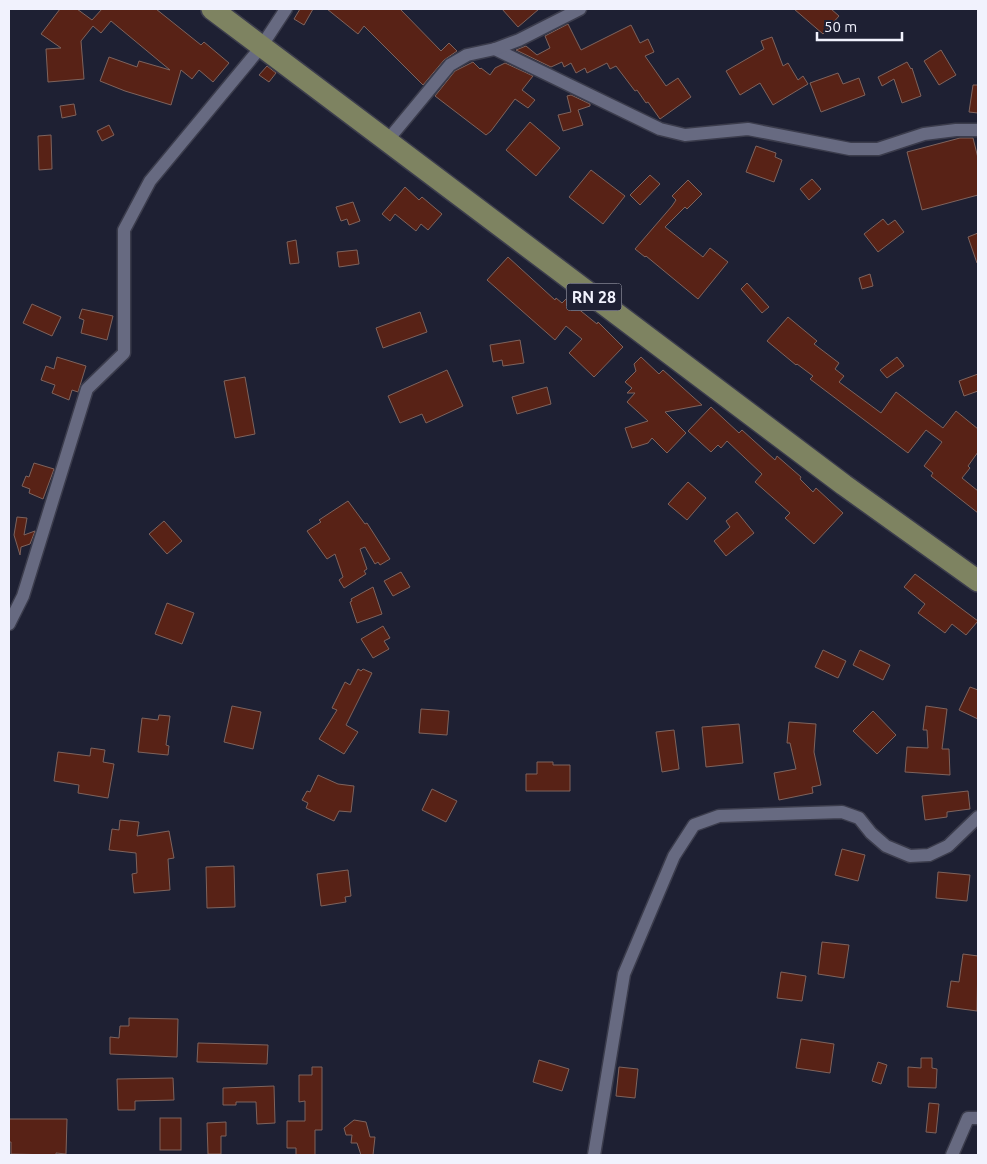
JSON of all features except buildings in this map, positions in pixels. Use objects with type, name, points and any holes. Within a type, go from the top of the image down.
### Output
[{"type":"main road","name":"RN 28","points":[[212,9],[844,485],[978,581]]},
{"type":"street","points":[[9,624],[23,596],[86,389],[124,353],[124,230],[150,181],[261,46],[286,9]]},
{"type":"street","points":[[387,141],[450,65],[468,56],[520,40],[580,9]]},
{"type":"street","points":[[495,49],[660,129],[685,135],[748,128],[850,149],[878,149],[924,134],[956,130],[978,130]]},
{"type":"street","points":[[594,1155],[624,974],[674,856],[694,825],[719,816],[842,812],[859,818],[871,833],[886,846],[910,856],[929,855],[948,846],[978,818]]},
{"type":"street","points":[[952,1155],[968,1118],[978,1118]]}]
